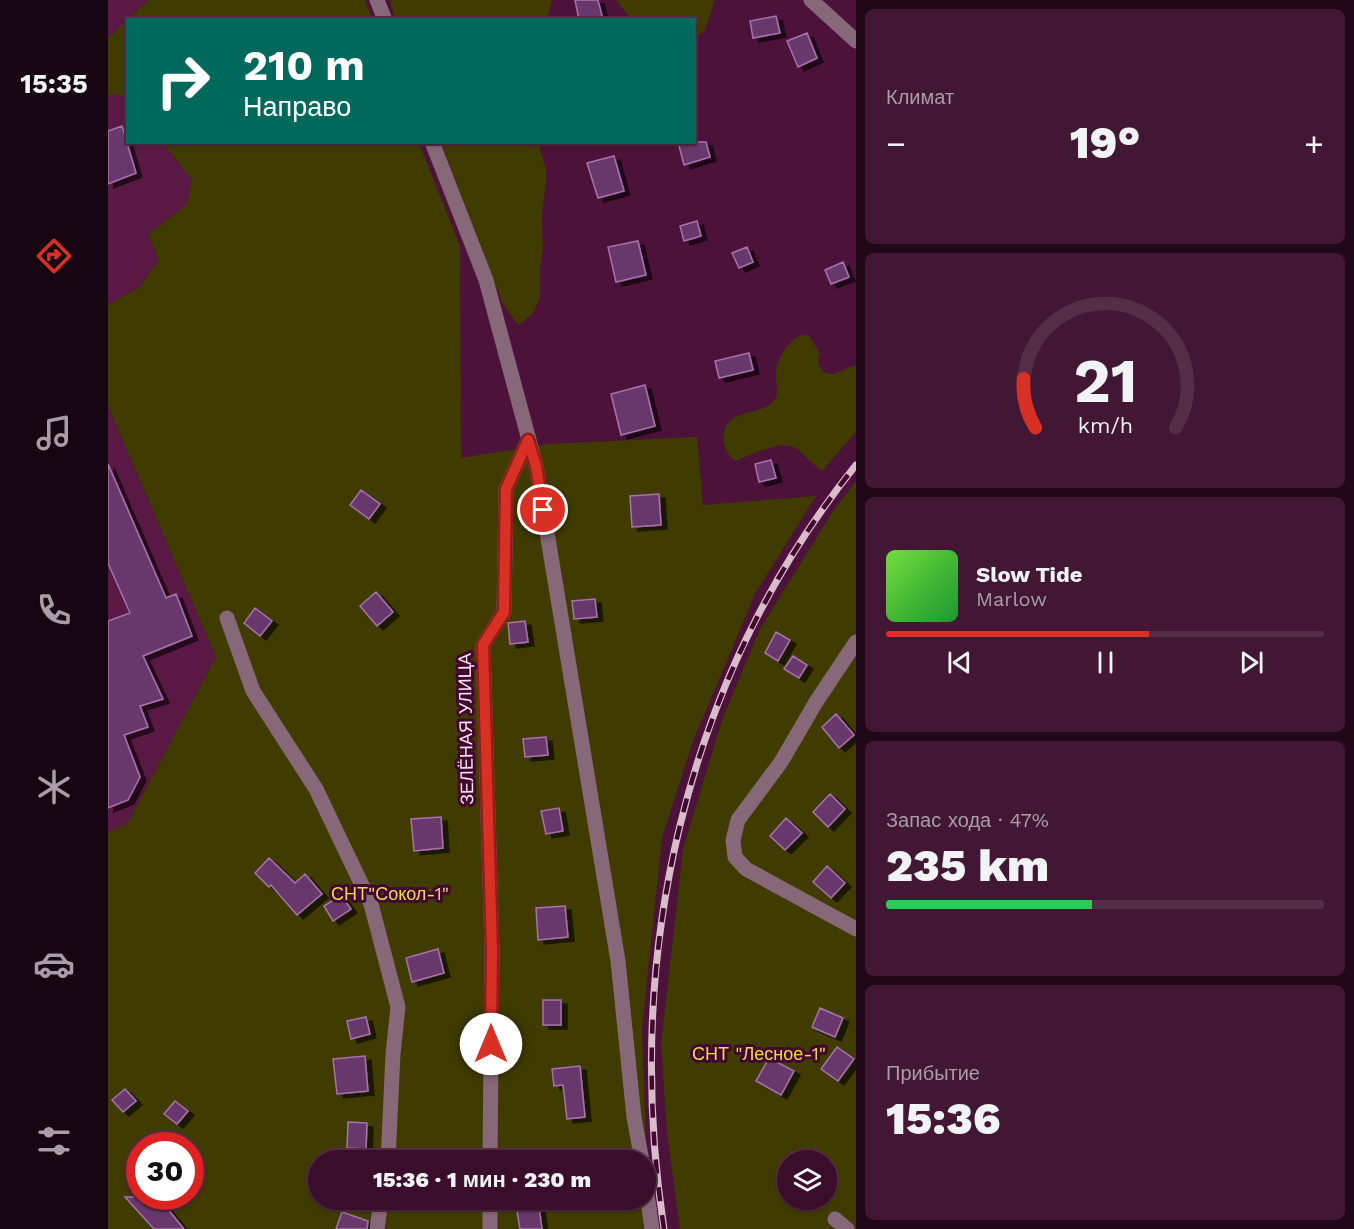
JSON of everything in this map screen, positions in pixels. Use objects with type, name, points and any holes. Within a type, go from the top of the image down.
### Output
[{"type":"street","points":[[377,0],[384,18]]},
{"type":"street","points":[[811,0],[856,41]]},
{"type":"street","points":[[433,144],[486,280],[536,466],[618,961],[634,1117],[640,1150]]},
{"type":"street","name":"ЗЕЛЁНАЯ УЛИЦА","points":[[490,1150],[492,950],[483,645],[504,612],[506,489],[528,440]]},
{"type":"street","points":[[227,618],[253,691],[316,789],[371,904],[398,1007],[393,1054],[389,1150]]},
{"type":"street","points":[[856,642],[816,702],[781,762],[738,820],[733,840],[735,857],[746,869],[856,929]]},
{"type":"street","points":[[376,1229],[379,1210]]},
{"type":"street","points":[[490,1210],[490,1229]]},
{"type":"street","points":[[649,1210],[652,1229]]},
{"type":"shaded area","points":[[108,0],[149,0],[130,18],[126,18],[126,21],[108,38]]},
{"type":"shaded area","points":[[118,94],[126,98],[126,144],[164,144],[192,180],[187,204],[148,235],[159,259],[140,287],[108,305],[108,95]]},
{"type":"shaded area","points":[[108,406],[216,657],[127,824],[108,832]]},
{"type":"green space","points":[[149,0],[365,0],[372,18],[129,18]]},
{"type":"green space","points":[[390,0],[552,0],[547,18],[394,18]]},
{"type":"green space","points":[[616,0],[715,0],[705,30],[696,38],[696,18],[630,18]]},
{"type":"green space","points":[[126,21],[126,98],[118,94],[108,95],[108,38]]},
{"type":"green space","name":"СНТ\"Сокол-1\"","points":[[164,144],[419,144],[460,246],[461,458],[548,444],[697,437],[703,505],[816,496],[755,594],[693,741],[662,838],[642,1029],[647,1150],[308,1150],[308,1210],[655,1210],[658,1229],[108,1229],[108,832],[127,824],[216,657],[108,406],[108,305],[140,287],[159,259],[148,235],[187,204],[192,180]]},
{"type":"green space","points":[[441,144],[538,144],[546,168],[542,215],[543,249],[540,267],[540,298],[532,314],[519,325],[502,302]]},
{"type":"green space","points":[[801,335],[809,336],[820,353],[819,364],[825,372],[833,374],[856,365],[856,432],[822,471],[797,449],[783,445],[736,461],[725,448],[724,431],[728,423],[735,417],[769,405],[775,399],[776,370],[780,358],[791,342]]},
{"type":"green space","name":"СНТ \"Лесное-1\"","points":[[856,481],[856,1229],[680,1229],[667,1133],[661,1044],[683,849],[722,720],[760,629],[833,511]]},
{"type":"building","points":[[575,0],[598,0],[602,18],[579,18]]},
{"type":"building","points":[[776,16],[780,33],[753,38],[750,21]]},
{"type":"building","points":[[807,33],[817,58],[798,67],[787,41]]},
{"type":"building","points":[[122,126],[136,173],[108,184],[108,131]]},
{"type":"building","points":[[706,142],[710,157],[684,165],[679,144]]},
{"type":"building","points":[[614,156],[624,191],[598,198],[587,163]]},
{"type":"building","points":[[697,221],[701,236],[684,241],[680,226]]},
{"type":"building","points":[[638,241],[646,275],[616,282],[608,247]]},
{"type":"building","points":[[747,247],[753,262],[739,268],[732,253]]},
{"type":"building","points":[[843,262],[849,277],[831,284],[825,270]]},
{"type":"building","points":[[749,353],[753,370],[719,378],[715,361]]},
{"type":"building","points":[[645,385],[655,426],[621,435],[611,394]]},
{"type":"building","points":[[771,460],[776,478],[759,482],[755,464]]},
{"type":"building","points":[[108,464],[166,598],[176,594],[192,636],[143,656],[163,699],[140,706],[148,727],[124,735],[140,777],[128,800],[108,808],[108,621],[130,613],[108,563]]},
{"type":"building","points":[[361,490],[380,504],[369,519],[350,505]]},
{"type":"building","points":[[659,494],[661,525],[632,527],[630,496]]},
{"type":"building","points":[[376,592],[393,612],[377,626],[360,606]]},
{"type":"building","points":[[595,599],[597,617],[574,619],[572,601]]},
{"type":"building","points":[[255,608],[272,621],[260,636],[244,623]]},
{"type":"building","points":[[525,621],[528,642],[510,644],[508,623]]},
{"type":"building","points":[[776,632],[790,640],[778,661],[765,653]]},
{"type":"building","points":[[793,656],[807,665],[799,678],[784,669]]},
{"type":"building","points":[[836,714],[854,735],[839,748],[822,727]]},
{"type":"building","points":[[546,737],[548,755],[525,757],[523,739]]},
{"type":"building","points":[[830,794],[845,809],[828,827],[813,812]]},
{"type":"building","points":[[559,808],[563,831],[546,834],[541,811]]},
{"type":"building","points":[[441,817],[443,848],[414,851],[411,819]]},
{"type":"building","points":[[786,818],[802,833],[785,850],[770,836]]},
{"type":"building","points":[[269,858],[295,883],[305,874],[322,894],[297,915],[271,885],[269,887],[255,873]]},
{"type":"building","points":[[827,866],[845,883],[831,898],[813,882]]},
{"type":"building","points":[[341,895],[351,909],[333,921],[324,906]]},
{"type":"building","points":[[565,906],[568,937],[538,940],[536,908]]},
{"type":"building","points":[[438,949],[444,973],[412,982],[406,958]]},
{"type":"building","points":[[543,1000],[561,1000],[561,1025],[543,1025]]},
{"type":"building","points":[[820,1008],[843,1018],[835,1037],[812,1027]]},
{"type":"building","points":[[366,1017],[370,1034],[351,1039],[347,1021]]},
{"type":"building","points":[[837,1047],[854,1059],[838,1081],[821,1069]]},
{"type":"building","points":[[365,1056],[368,1091],[337,1094],[333,1059]]},
{"type":"building","points":[[769,1058],[794,1071],[781,1095],[756,1081]]},
{"type":"building","points":[[580,1066],[585,1117],[567,1119],[563,1085],[554,1086],[552,1069]]},
{"type":"building","points":[[125,1089],[136,1101],[123,1112],[112,1100]]},
{"type":"building","points":[[175,1101],[188,1111],[177,1124],[164,1114]]},
{"type":"building","points":[[348,1122],[367,1123],[366,1149],[347,1148]]},
{"type":"building","points":[[137,1210],[169,1210],[184,1229],[154,1229]]},
{"type":"building","points":[[517,1210],[539,1210],[542,1229],[520,1229]]},
{"type":"building","points":[[342,1212],[368,1221],[367,1229],[336,1229]]},
{"type":"railway","points":[[664,1229],[653,1127],[652,1026],[661,925],[680,826],[708,730],[747,637],[796,548],[856,465]]},
{"type":"route","points":[[491,1044],[492,950],[483,645],[504,612],[506,489],[528,440],[536,466],[543,510]]}]
